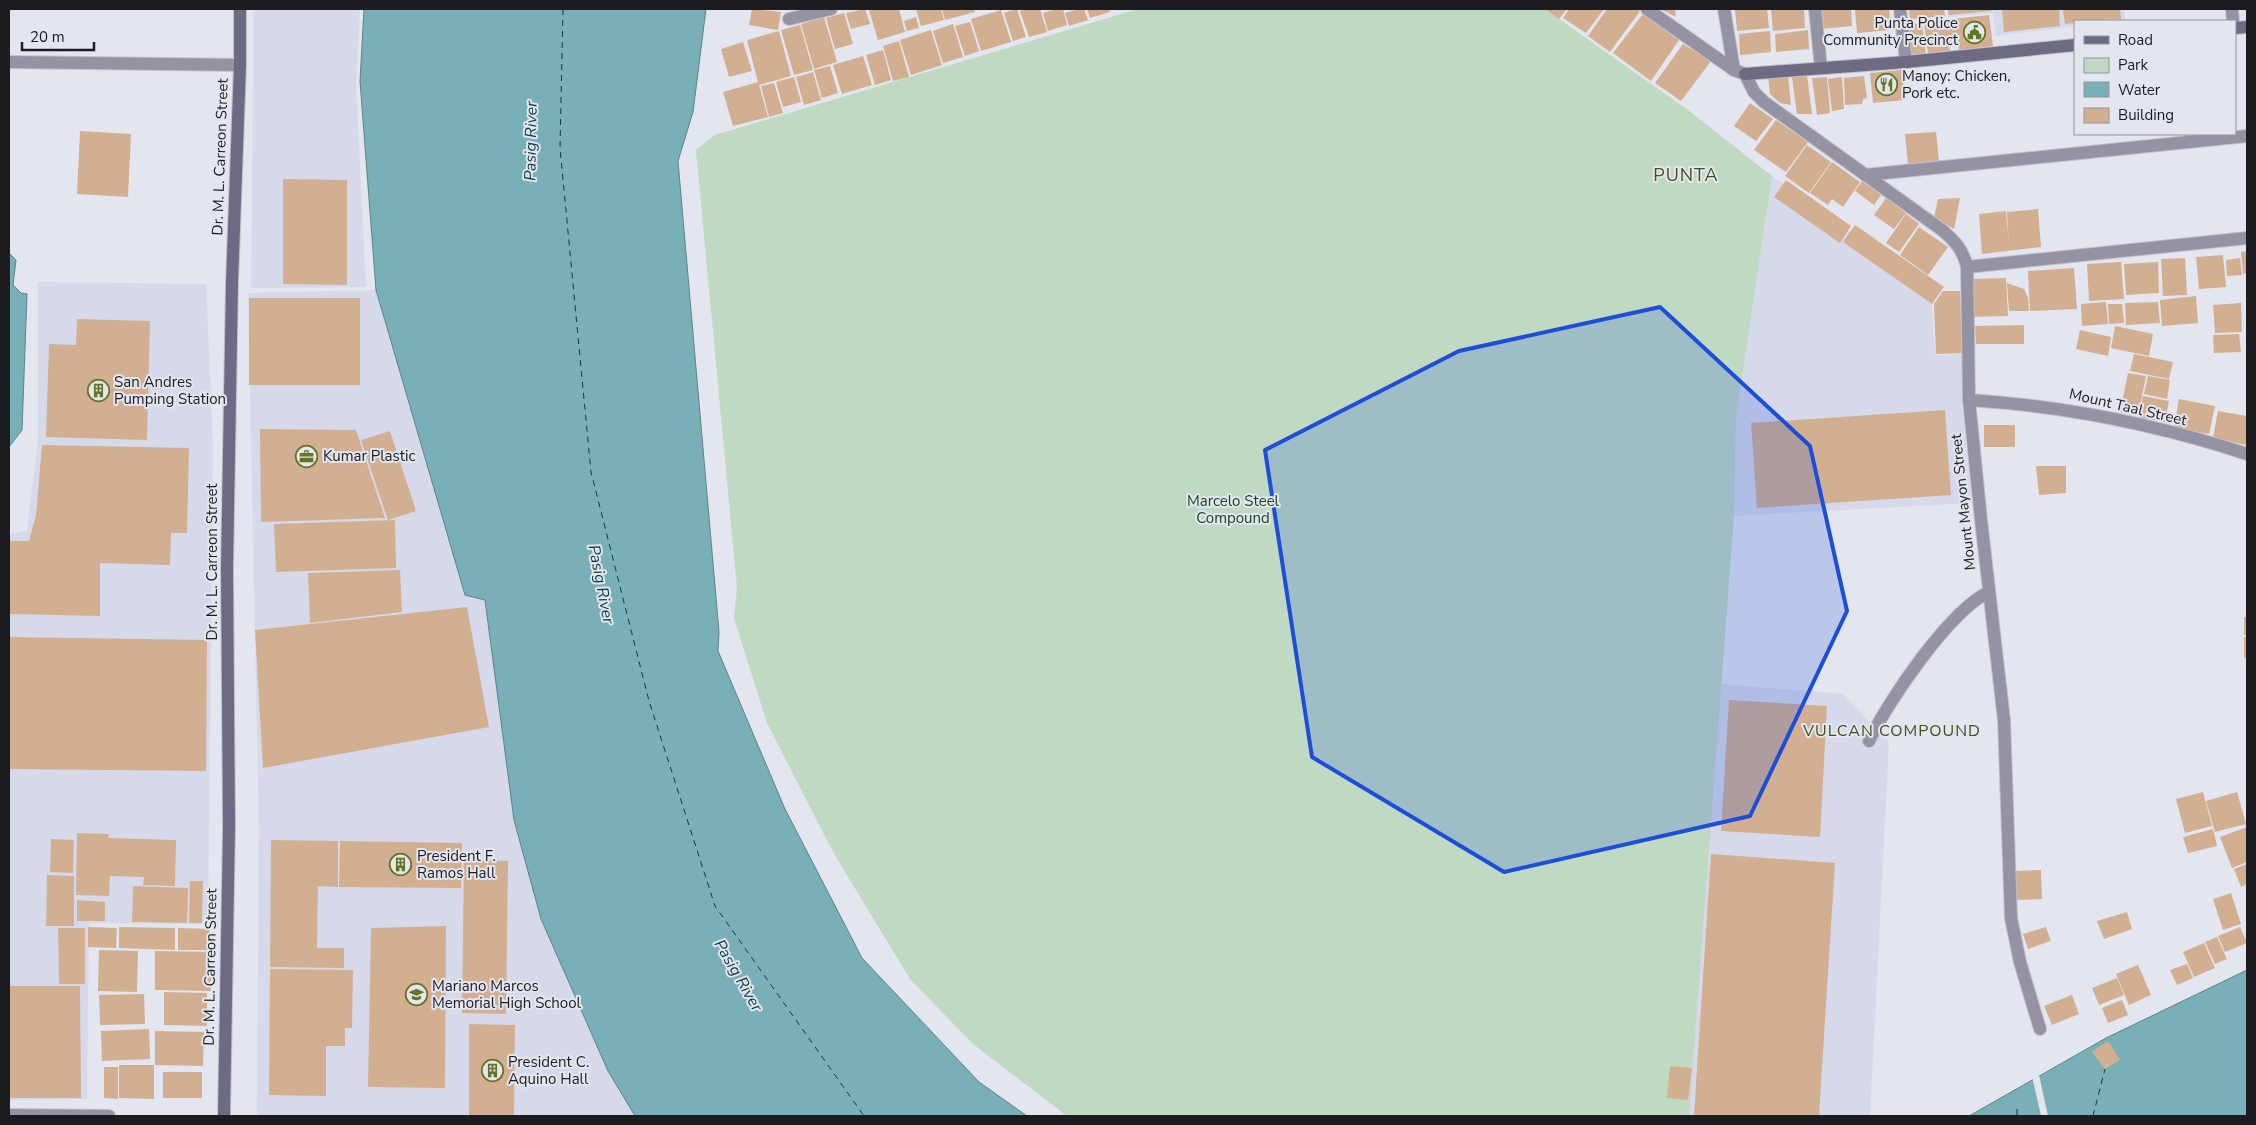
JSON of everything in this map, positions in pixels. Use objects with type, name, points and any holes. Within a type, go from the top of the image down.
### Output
[{"type":"main road","name":"Dr. M. L. Carreon Street","points":[[224,1116],[229,827],[227,558],[232,282],[240,65],[240,9]]},
{"type":"main road","points":[[1740,72],[1906,62],[2074,44]]},
{"type":"street","points":[[789,19],[831,9]]},
{"type":"street","points":[[1647,9],[1740,72]]},
{"type":"street","points":[[1724,9],[1740,72]]},
{"type":"street","points":[[1815,9],[1821,68]]},
{"type":"street","points":[[1900,9],[1906,62]]},
{"type":"street","points":[[9,62],[240,65]]},
{"type":"street","name":"Mount Mayon Street","points":[[1740,72],[1754,92],[1764,102],[1955,242],[1963,253],[1967,267],[1970,400],[2004,720],[2011,918],[2020,962],[2040,1029]]},
{"type":"street","points":[[1865,175],[2247,136]]},
{"type":"street","points":[[1967,267],[2247,238]]},
{"type":"street","name":"Mount Taal Street","points":[[1970,400],[2025,404],[2105,416],[2247,454]]},
{"type":"street","points":[[1869,741],[1892,700],[1941,635],[1967,605],[1989,592]]},
{"type":"street","points":[[9,1115],[109,1116]]},
{"type":"highlighted area","points":[[1660,307],[1810,446],[1847,611],[1750,816],[1504,872],[1312,757],[1265,450],[1459,351]]},
{"type":"shaded area","points":[[254,9],[360,9],[356,85],[366,287],[251,288]]},
{"type":"shaded area","points":[[1947,9],[2124,9],[2125,20],[2074,20],[2074,26],[1996,36],[1993,13],[1948,17]]},
{"type":"shaded area","points":[[1772,176],[1931,289],[1935,355],[1962,354],[1962,407],[1972,503],[1734,516],[1736,418]]},
{"type":"shaded area","points":[[38,282],[206,284],[213,445],[208,924],[89,923],[87,1099],[9,1100],[9,534],[27,530],[38,440]]},
{"type":"shaded area","points":[[376,290],[446,534],[485,600],[514,820],[541,919],[608,1071],[635,1116],[257,1116],[259,830],[248,293]]},
{"type":"shaded area","points":[[1721,684],[1842,694],[1889,742],[1870,1116],[1689,1116]]},
{"type":"green space","name":"Marcelo Steel Compound","points":[[1138,9],[1545,9],[1688,110],[1772,176],[1736,418],[1734,516],[1689,1116],[1067,1116],[973,1044],[910,979],[833,852],[767,723],[734,618],[737,588],[696,150],[715,135]]},
{"type":"water","name":"Pasig River","points":[[364,9],[706,9],[693,112],[678,161],[719,632],[718,651],[785,809],[862,958],[979,1082],[1027,1116],[635,1116],[608,1071],[541,919],[514,820],[485,600],[465,595],[376,290],[360,81]]},
{"type":"water","points":[[9,253],[16,260],[13,285],[21,293],[27,294],[22,430],[9,447]]},
{"type":"water","points":[[2247,970],[2247,1116],[1969,1116],[2106,1038]]},
{"type":"pier","points":[[2039,1075],[2048,1116],[2041,1116],[2032,1076]]},
{"type":"building","points":[[752,9],[781,12],[778,30],[749,25]]},
{"type":"building","points":[[865,9],[870,24],[851,29],[846,13]]},
{"type":"building","points":[[899,9],[905,32],[878,40],[869,10]]},
{"type":"building","points":[[916,9],[941,9],[944,20],[921,26]]},
{"type":"building","points":[[942,9],[974,9],[975,12],[945,20]]},
{"type":"building","points":[[1017,9],[1026,37],[1013,41],[1004,13]]},
{"type":"building","points":[[1040,9],[1047,32],[1029,37],[1020,11]]},
{"type":"building","points":[[1063,9],[1067,25],[1048,31],[1043,13]]},
{"type":"building","points":[[1084,9],[1088,20],[1069,26],[1065,13]]},
{"type":"building","points":[[1087,9],[1109,9],[1110,12],[1090,18]]},
{"type":"building","points":[[1545,9],[1567,9],[1559,19]]},
{"type":"building","points":[[1569,9],[1604,9],[1586,33],[1563,18]]},
{"type":"building","points":[[1607,9],[1637,9],[1640,11],[1610,52],[1588,36]]},
{"type":"building","points":[[1660,9],[1675,9],[1676,17]]},
{"type":"building","points":[[1735,9],[1767,9],[1769,28],[1737,31]]},
{"type":"building","points":[[1771,9],[1804,9],[1805,28],[1773,31]]},
{"type":"building","points":[[1819,9],[1851,9],[1852,26],[1821,29]]},
{"type":"building","points":[[1855,9],[1889,9],[1891,30],[1857,33]]},
{"type":"building","points":[[1909,9],[1944,9],[1945,16],[1910,19]]},
{"type":"building","points":[[1948,9],[1991,9],[1991,11],[1949,15]]},
{"type":"building","points":[[2002,9],[2059,9],[2060,26],[2004,32]]},
{"type":"building","points":[[2063,9],[2120,9],[2121,19],[2074,20],[2074,23],[2065,24]]},
{"type":"building","points":[[1001,10],[1011,42],[981,51],[971,19]]},
{"type":"building","points":[[844,13],[853,44],[835,49],[826,18]]},
{"type":"building","points":[[1643,14],[1679,40],[1651,81],[1613,53]]},
{"type":"building","points":[[1989,15],[1993,46],[1959,50],[1958,40],[1949,42],[1950,51],[1928,53],[1924,22]]},
{"type":"building","points":[[824,17],[837,62],[814,69],[801,24]]},
{"type":"building","points":[[916,17],[919,28],[907,31],[904,21]]},
{"type":"building","points":[[970,22],[979,51],[965,56],[955,26]]},
{"type":"building","points":[[1922,23],[1926,55],[1908,57],[1904,25]]},
{"type":"building","points":[[953,24],[963,57],[943,63],[933,31]]},
{"type":"building","points":[[800,25],[813,70],[794,75],[781,30]]},
{"type":"building","points":[[931,30],[942,65],[911,75],[900,40]]},
{"type":"building","points":[[1808,30],[1809,49],[1776,52],[1775,34]]},
{"type":"building","points":[[779,31],[791,76],[759,85],[768,117],[733,126],[723,92],[758,82],[747,40]]},
{"type":"building","points":[[1770,31],[1771,52],[1740,55],[1739,34]]},
{"type":"building","points":[[899,41],[909,77],[893,81],[883,46]]},
{"type":"building","points":[[743,42],[752,71],[729,77],[721,49]]},
{"type":"building","points":[[1683,44],[1711,61],[1681,101],[1655,83]]},
{"type":"building","points":[[883,50],[891,80],[875,85],[866,55]]},
{"type":"building","points":[[863,56],[872,85],[842,94],[833,65]]},
{"type":"building","points":[[830,66],[838,93],[822,98],[814,70]]},
{"type":"building","points":[[1902,70],[1905,100],[1873,103],[1870,73]]},
{"type":"building","points":[[813,72],[821,100],[804,105],[796,77]]},
{"type":"building","points":[[1807,75],[1812,114],[1797,114],[1792,77]]},
{"type":"building","points":[[1788,76],[1791,105],[1780,103],[1770,94],[1768,77]]},
{"type":"building","points":[[1864,76],[1867,98],[1863,99],[1862,104],[1845,105],[1844,78]]},
{"type":"building","points":[[794,77],[801,102],[783,107],[776,82]]},
{"type":"building","points":[[1827,77],[1830,113],[1817,115],[1812,78]]},
{"type":"building","points":[[1842,77],[1844,109],[1832,111],[1828,79]]},
{"type":"building","points":[[774,83],[783,113],[769,117],[761,86]]},
{"type":"building","points":[[1750,103],[1773,119],[1756,141],[1734,126]]},
{"type":"building","points":[[1776,120],[1808,142],[1786,172],[1754,150]]},
{"type":"building","points":[[80,131],[131,134],[128,197],[77,194]]},
{"type":"building","points":[[1936,132],[1939,161],[1908,164],[1905,134]]},
{"type":"building","points":[[1807,145],[1831,162],[1809,193],[1785,176]]},
{"type":"building","points":[[1832,162],[1860,182],[1843,207],[1832,199],[1828,205],[1810,193]]},
{"type":"building","points":[[283,179],[347,180],[347,285],[283,284]]},
{"type":"building","points":[[1786,180],[1851,226],[1840,243],[1774,197]]},
{"type":"building","points":[[1862,181],[1881,195],[1874,205],[1855,191]]},
{"type":"building","points":[[1886,198],[1906,213],[1894,229],[1874,215]]},
{"type":"building","points":[[1960,198],[1954,229],[1934,218],[1938,199]]},
{"type":"building","points":[[2038,209],[2041,247],[1982,254],[1979,214],[2006,211],[2009,245],[2007,212]]},
{"type":"building","points":[[1906,214],[1919,224],[1899,252],[1886,243]]},
{"type":"building","points":[[1855,225],[1944,287],[1932,304],[1843,242]]},
{"type":"building","points":[[1919,227],[1948,247],[1928,275],[1900,255]]},
{"type":"building","points":[[2247,251],[2247,273],[2243,274],[2241,252]]},
{"type":"building","points":[[2223,255],[2226,287],[2199,289],[2196,257]]},
{"type":"building","points":[[2185,258],[2187,295],[2163,296],[2161,259]]},
{"type":"building","points":[[2240,258],[2242,275],[2227,276],[2226,260]]},
{"type":"building","points":[[2121,262],[2124,299],[2089,301],[2087,264]]},
{"type":"building","points":[[2158,262],[2159,293],[2126,295],[2124,264]]},
{"type":"building","points":[[2074,268],[2077,309],[2030,311],[2028,271]]},
{"type":"building","points":[[2006,278],[2008,316],[1973,317],[1972,279]]},
{"type":"building","points":[[2007,283],[2024,289],[2028,298],[2029,311],[2009,311]]},
{"type":"building","points":[[1943,291],[1960,291],[1962,353],[1936,354],[1934,304]]},
{"type":"building","points":[[2196,296],[2198,323],[2162,326],[2160,300]]},
{"type":"building","points":[[249,298],[360,298],[360,385],[249,385]]},
{"type":"building","points":[[2106,302],[2108,324],[2082,326],[2081,304]]},
{"type":"building","points":[[2158,302],[2160,323],[2126,325],[2125,303]]},
{"type":"building","points":[[2241,303],[2242,332],[2215,333],[2213,305]]},
{"type":"building","points":[[2108,304],[2122,304],[2124,323],[2109,324]]},
{"type":"building","name":"San Andres Pumping Station","points":[[77,319],[150,321],[147,440],[46,437],[49,344],[76,345]]},
{"type":"building","points":[[2024,325],[2024,344],[1976,344],[1975,326]]},
{"type":"building","points":[[2115,326],[2153,334],[2149,356],[2111,348]]},
{"type":"building","points":[[2080,330],[2111,337],[2108,356],[2076,349]]},
{"type":"building","points":[[2239,334],[2241,352],[2214,353],[2213,335]]},
{"type":"building","points":[[2134,354],[2173,362],[2169,379],[2130,371]]},
{"type":"building","points":[[2128,373],[2146,376],[2138,416],[2120,412]]},
{"type":"building","points":[[2148,376],[2170,380],[2167,399],[2144,394]]},
{"type":"building","points":[[2143,396],[2169,401],[2165,422],[2139,418]]},
{"type":"building","points":[[2179,399],[2215,406],[2209,434],[2174,428]]},
{"type":"building","points":[[1945,410],[1951,495],[1757,508],[1751,423]]},
{"type":"building","points":[[2218,411],[2247,416],[2247,445],[2213,438]]},
{"type":"building","points":[[1984,425],[2015,425],[2015,447],[1984,447]]},
{"type":"building","points":[[260,429],[356,430],[385,518],[261,522]]},
{"type":"building","points":[[390,431],[416,511],[388,520],[361,440]]},
{"type":"building","points":[[42,445],[189,448],[187,533],[171,533],[170,565],[100,563],[100,616],[9,614],[9,541],[29,541],[36,515]]},
{"type":"building","points":[[2036,466],[2066,466],[2066,493],[2039,495]]},
{"type":"building","points":[[395,520],[396,568],[276,572],[274,524]]},
{"type":"building","points":[[400,570],[402,612],[310,623],[308,573]]},
{"type":"building","points":[[467,607],[489,727],[263,768],[255,630]]},
{"type":"building","points":[[2244,617],[2247,617],[2247,635],[2244,635]]},
{"type":"building","points":[[9,637],[207,640],[206,771],[9,769]]},
{"type":"building","points":[[2244,637],[2247,637],[2247,658],[2244,658]]},
{"type":"building","points":[[1729,700],[1827,706],[1820,837],[1721,831]]},
{"type":"building","points":[[2203,792],[2212,826],[2185,833],[2176,799]]},
{"type":"building","points":[[2237,792],[2246,824],[2215,832],[2206,801]]},
{"type":"building","points":[[2247,827],[2247,862],[2232,868],[2220,837]]},
{"type":"building","points":[[2213,829],[2217,846],[2188,853],[2183,837]]},
{"type":"building","points":[[77,833],[109,834],[108,838],[176,840],[175,886],[143,885],[144,877],[110,876],[109,896],[76,895]]},
{"type":"building","points":[[51,839],[74,840],[73,873],[50,872]]},
{"type":"building","points":[[271,840],[338,841],[338,887],[318,886],[317,948],[344,948],[344,968],[270,967]]},
{"type":"building","name":"President F. Ramos Hall","points":[[340,841],[462,843],[461,888],[339,887]]},
{"type":"building","points":[[1711,854],[1835,863],[1819,1116],[1694,1116]]},
{"type":"building","points":[[464,860],[508,861],[506,1014],[462,1013]]},
{"type":"building","points":[[2247,864],[2247,884],[2241,887],[2234,869]]},
{"type":"building","points":[[2041,870],[2042,899],[2015,900],[2014,871]]},
{"type":"building","points":[[47,875],[74,876],[74,926],[46,926]]},
{"type":"building","points":[[190,881],[203,881],[202,923],[189,923]]},
{"type":"building","points":[[133,886],[188,888],[187,923],[132,922]]},
{"type":"building","points":[[2231,893],[2241,924],[2223,930],[2213,899]]},
{"type":"building","points":[[77,900],[105,902],[105,921],[77,921]]},
{"type":"building","points":[[2127,912],[2132,929],[2104,939],[2097,921]]},
{"type":"building","points":[[446,926],[445,1088],[368,1087],[371,928]]},
{"type":"building","points":[[88,927],[117,928],[116,948],[88,947]]},
{"type":"building","points":[[119,927],[175,928],[175,950],[119,948]]},
{"type":"building","points":[[2046,927],[2051,941],[2028,949],[2023,934]]},
{"type":"building","points":[[2240,927],[2247,943],[2225,952],[2218,936]]},
{"type":"building","points":[[58,928],[85,928],[85,984],[59,984]]},
{"type":"building","points":[[178,928],[210,929],[209,950],[178,950]]},
{"type":"building","points":[[2217,937],[2227,959],[2215,964],[2205,942]]},
{"type":"building","points":[[2204,943],[2215,968],[2194,977],[2183,952]]},
{"type":"building","points":[[99,950],[138,951],[137,992],[98,991]]},
{"type":"building","points":[[155,951],[211,952],[211,991],[155,990]]},
{"type":"building","points":[[2187,964],[2193,978],[2177,985],[2170,970]]},
{"type":"building","points":[[2138,965],[2151,995],[2129,1005],[2116,974]]},
{"type":"building","points":[[270,969],[353,970],[352,1028],[345,1028],[345,1046],[326,1046],[326,1096],[269,1095]]},
{"type":"building","points":[[2117,978],[2124,995],[2099,1005],[2092,988]]},
{"type":"building","points":[[9,986],[80,986],[81,1098],[9,1098]]},
{"type":"building","points":[[164,992],[207,993],[207,1026],[164,1025]]},
{"type":"building","points":[[144,994],[145,1024],[100,1025],[99,995]]},
{"type":"building","points":[[2072,995],[2079,1014],[2052,1025],[2044,1006]]},
{"type":"building","points":[[2122,1000],[2128,1015],[2108,1023],[2102,1008]]},
{"type":"building","name":"President C. Aquino Hall","points":[[469,1024],[515,1025],[514,1116],[469,1116]]},
{"type":"building","points":[[149,1029],[150,1059],[102,1061],[101,1031]]},
{"type":"building","points":[[155,1031],[204,1032],[203,1066],[155,1065]]},
{"type":"building","points":[[2108,1041],[2120,1060],[2105,1069],[2092,1052]]},
{"type":"building","points":[[119,1065],[154,1065],[154,1099],[119,1098]]},
{"type":"building","points":[[1670,1066],[1692,1068],[1688,1100],[1667,1098]]},
{"type":"building","points":[[104,1067],[118,1067],[118,1099],[104,1098]]},
{"type":"building","points":[[163,1072],[202,1072],[202,1098],[163,1098]]},
{"type":"ferry route","points":[[563,9],[560,148],[591,472],[649,701],[715,906],[864,1116]]},
{"type":"ferry route","points":[[2093,1116],[2105,1069]]},
{"type":"ferry route","points":[[2017,1109],[2017,1116]]},
{"type":"place","name":"Punta Police Community Precinct","points":[[1974,32]]},
{"type":"place","name":"Manoy: Chicken, Pork etc.","points":[[1886,85]]},
{"type":"place","name":"San Andres Pumping Station","points":[[98,391]]},
{"type":"place","name":"Kumar Plastic","points":[[307,456]]},
{"type":"place","name":"President F. Ramos Hall","points":[[401,865]]},
{"type":"place","name":"Mariano Marcos Memorial High School","points":[[416,995]]},
{"type":"place","name":"President C. Aquino Hall","points":[[492,1071]]},
{"type":"district","name":"PUNTA","points":[[1686,175]]},
{"type":"district","name":"VULCAN COMPOUND","points":[[1892,730]]}]
